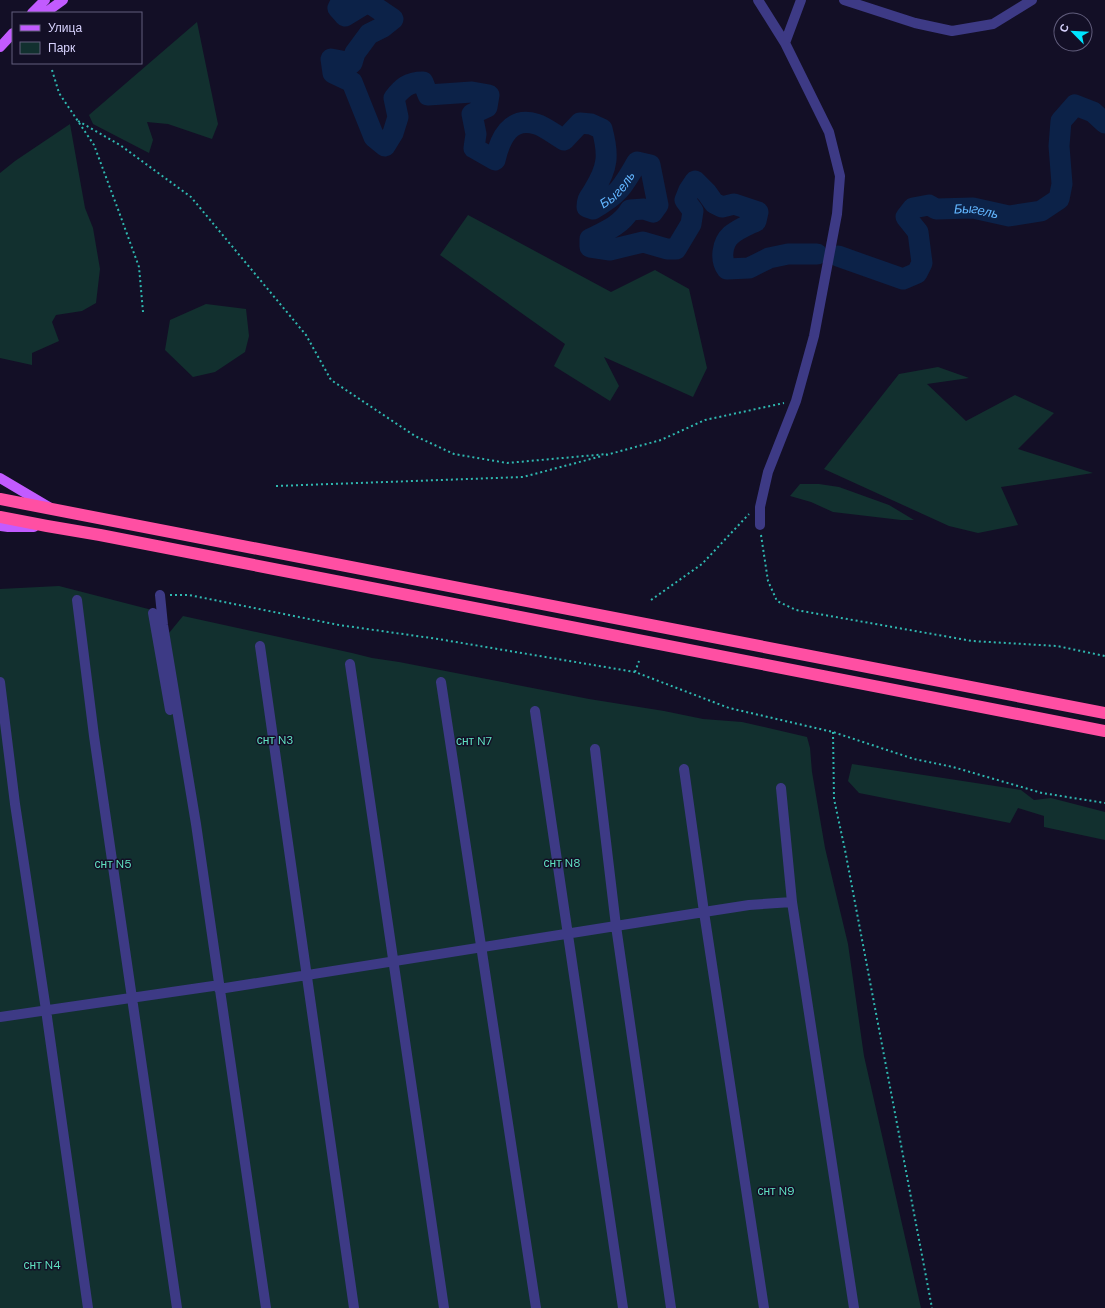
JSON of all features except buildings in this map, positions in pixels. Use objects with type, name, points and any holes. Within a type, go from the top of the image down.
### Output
[{"type":"highway","points":[[0,499],[1105,713]]},
{"type":"highway","points":[[0,517],[116,538],[1105,731]]},
{"type":"main road","points":[[33,12],[45,0]]},
{"type":"main road","points":[[46,12],[63,0]]},
{"type":"main road","points":[[2,45],[12,34]]},
{"type":"main road","points":[[2,45],[12,37]]},
{"type":"main road","points":[[0,478],[53,509]]},
{"type":"main road","points":[[0,526],[46,526]]},
{"type":"street","points":[[758,0],[785,43],[829,132],[840,176],[836,214],[814,336],[796,401],[768,472],[760,507],[760,525]]},
{"type":"street","points":[[785,43],[801,0]]},
{"type":"street","points":[[844,0],[915,23],[952,31],[992,24],[1032,0]]},
{"type":"street","points":[[160,595],[163,625],[196,824],[216,987],[259,1308]]},
{"type":"street","points":[[77,600],[94,736],[177,1308]]},
{"type":"street","points":[[153,613],[194,844],[266,1308]]},
{"type":"street","points":[[260,646],[354,1308]]},
{"type":"street","points":[[350,664],[444,1308]]},
{"type":"street","points":[[0,682],[15,804],[88,1308]]},
{"type":"street","points":[[441,682],[480,947],[536,1308]]},
{"type":"street","points":[[535,711],[623,1308]]},
{"type":"street","points":[[595,749],[616,926],[671,1308]]},
{"type":"street","points":[[684,769],[704,912],[764,1308]]},
{"type":"street","points":[[781,788],[792,902],[854,1308]]},
{"type":"street","points":[[0,1017],[393,961],[749,905],[792,902]]},
{"type":"path","points":[[52,70],[59,93],[94,145],[139,267],[143,312]]},
{"type":"path","points":[[78,121],[120,145],[191,197],[306,335],[331,380],[415,436],[454,454],[507,463],[607,454]]},
{"type":"path","points":[[276,486],[523,477],[660,440],[705,420],[796,401]]},
{"type":"path","points":[[651,600],[702,564],[751,512],[760,507]]},
{"type":"path","points":[[760,525],[768,581],[777,601],[796,610],[972,641],[1057,646],[1105,656]]},
{"type":"path","points":[[160,595],[189,594],[339,625],[438,639],[635,672],[729,708],[833,732],[914,759],[953,767],[1042,793],[1105,803]]},
{"type":"path","points":[[635,672],[640,660]]},
{"type":"path","points":[[833,732],[834,799],[932,1308]]},
{"type":"green space","points":[[197,22],[218,124],[212,139],[168,124],[147,122],[153,140],[149,153],[93,124],[89,115]]},
{"type":"green space","points":[[70,124],[85,208],[93,228],[100,269],[96,303],[82,311],[56,315],[52,322],[59,341],[32,353],[32,365],[0,358],[0,173],[15,161]]},
{"type":"green space","points":[[468,215],[611,292],[655,270],[689,289],[707,368],[693,397],[604,357],[619,386],[610,401],[554,366],[565,344],[440,255]]},
{"type":"green space","points":[[206,304],[246,309],[249,336],[245,352],[215,372],[193,377],[165,350],[170,320]]},
{"type":"green space","points":[[938,367],[969,378],[927,384],[966,421],[1015,395],[1054,413],[1018,449],[1093,473],[1001,487],[1018,525],[978,533],[949,526],[824,469],[899,374]]},
{"type":"green space","points":[[800,484],[819,484],[839,487],[889,505],[914,520],[901,520],[833,512],[811,502],[790,496]]},
{"type":"green space","name":"снт N5","points":[[59,586],[156,611],[196,843],[262,1308],[0,1308],[0,589]]},
{"type":"green space","points":[[183,616],[372,658],[703,719],[742,722],[807,737],[810,748],[812,772],[825,848],[848,944],[864,1056],[921,1308],[269,1308],[169,633]]},
{"type":"green space","points":[[852,764],[1021,790],[1034,800],[1051,798],[1105,812],[1105,840],[1044,827],[1044,816],[1018,808],[1010,823],[859,793],[848,781]]},
{"type":"waterway","name":"Быгель","points":[[342,0],[338,8],[345,16],[368,2],[393,19],[383,27],[369,34],[355,53],[352,63],[331,59],[333,73],[352,82],[374,137],[385,146],[393,133],[398,117],[394,98],[409,84],[423,82],[428,95],[472,92],[489,95],[487,107],[472,114],[476,134],[474,148],[495,160],[503,137],[513,126],[519,123],[527,122],[540,125],[564,140],[580,123],[591,124],[602,129],[606,146],[605,167],[599,182],[588,200],[587,207],[593,209],[614,195],[624,184],[637,162],[650,165],[658,205],[653,212],[644,209],[630,210],[618,224],[590,239],[590,247],[610,250],[643,242],[667,249],[676,249],[691,224],[693,211],[685,200],[695,181],[707,193],[714,203],[722,207],[734,204],[758,212],[756,221],[743,227],[728,238],[723,252],[723,261],[727,269],[749,268],[769,258],[788,254],[817,254]]},
{"type":"waterway","name":"Быгель","points":[[838,256],[903,279],[917,273],[922,263],[918,232],[906,217],[913,208],[929,205],[936,209],[973,208],[1009,216],[1041,211],[1059,199],[1062,184],[1059,146],[1061,121],[1075,105],[1093,112],[1105,123]]},
{"type":"park label","name":"снт N3","points":[[275,740]]},
{"type":"park label","name":"снт N7","points":[[474,741]]},
{"type":"park label","name":"снт N8","points":[[562,863]]},
{"type":"park label","name":"снт N9","points":[[776,1191]]},
{"type":"park label","name":"снт N4","points":[[42,1265]]}]
